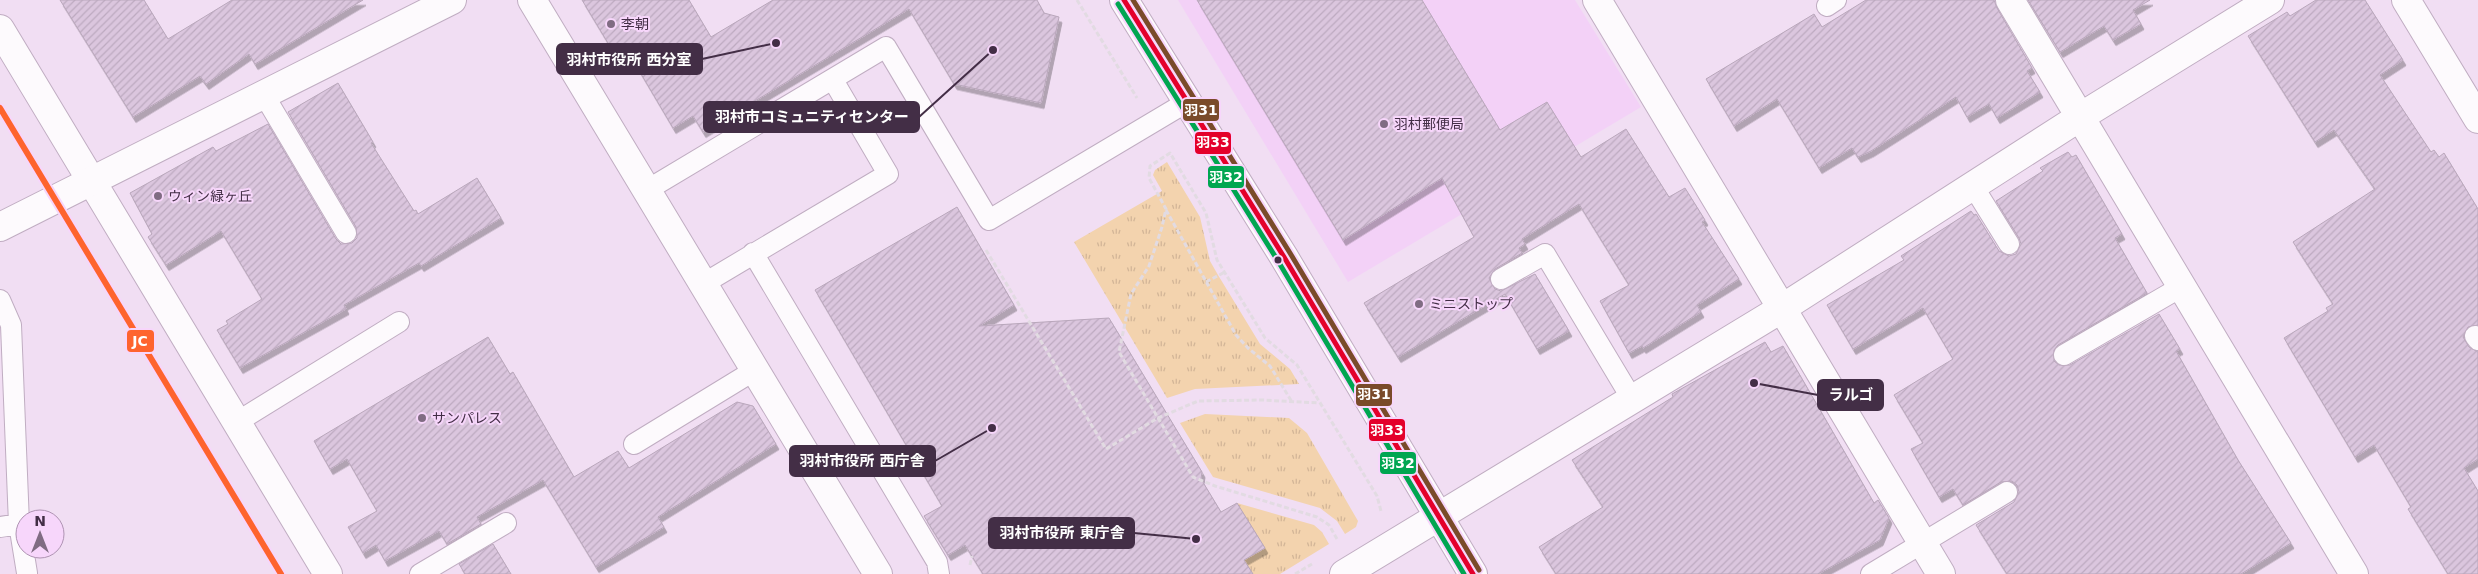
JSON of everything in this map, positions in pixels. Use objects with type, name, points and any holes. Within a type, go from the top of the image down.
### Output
[{"type":"street","points":[[0,228],[91,180],[452,0]]},
{"type":"street","points":[[532,0],[878,574]]},
{"type":"street","points":[[1124,0],[1284,257],[1473,574]]},
{"type":"street","points":[[1597,0],[1941,574]]},
{"type":"street","points":[[2010,0],[2354,574]]},
{"type":"street","points":[[1344,574],[1781,309],[2080,117],[2270,0]]},
{"type":"street","points":[[2406,0],[2478,119]]},
{"type":"street","points":[[0,29],[328,574]]},
{"type":"lane","points":[[647,190],[834,80],[886,47],[989,220],[1187,102]]},
{"type":"lane","points":[[703,284],[888,174],[834,80]]},
{"type":"lane","points":[[264,95],[346,233]]},
{"type":"lane","points":[[1973,186],[2009,244]]},
{"type":"lane","points":[[753,253],[937,562],[939,574]]},
{"type":"lane","points":[[1502,279],[1545,254],[1632,399]]},
{"type":"lane","points":[[2064,355],[2181,286]]},
{"type":"lane","points":[[0,300],[11,325],[10,525],[27,573]]},
{"type":"lane","points":[[237,422],[399,322]]},
{"type":"lane","points":[[634,444],[755,370]]},
{"type":"lane","points":[[1871,574],[2007,492]]},
{"type":"lane","points":[[420,574],[506,523]]},
{"type":"path","points":[[1078,0],[1138,101]]},
{"type":"path","points":[[1292,402],[1270,366],[1248,348],[1236,334],[1206,282],[1149,178],[1149,172],[1154,161],[1170,153],[1206,212],[1218,260],[1265,338],[1297,365],[1377,496],[1382,517]]},
{"type":"path","points":[[1166,209],[1162,228],[1149,266],[1131,294],[1118,352],[1193,477],[1215,486],[1317,517],[1329,525],[1341,546]]},
{"type":"path","points":[[984,247],[1106,449],[1158,418],[1198,401],[1320,403]]},
{"type":"path","points":[[1206,282],[1225,272]]},
{"type":"path","points":[[1295,574],[1318,560]]},
{"type":"shaded area","points":[[1178,0],[1575,0],[1641,107],[1348,282]]},
{"type":"green space","points":[[1167,162],[1200,217],[1210,261],[1218,275],[1260,344],[1290,369],[1299,384],[1195,389],[1167,398],[1074,242],[1162,191],[1153,175],[1155,170]]},
{"type":"green space","points":[[1205,414],[1289,418],[1307,433],[1358,521],[1356,527],[1345,534],[1337,521],[1320,508],[1213,477],[1180,423]]},
{"type":"green space","points":[[1237,503],[1314,525],[1322,532],[1329,544],[1280,574],[1245,574],[1244,560],[1264,548]]},
{"type":"building","points":[[60,0],[144,0],[168,39],[232,0],[363,0],[255,64],[249,54],[206,84],[200,76],[133,117]]},
{"type":"building","points":[[582,0],[689,0],[711,37],[773,0],[1037,0],[1044,13],[1059,17],[1041,103],[954,84],[909,9],[703,132],[693,116],[673,128],[634,62],[623,68]]},
{"type":"building","points":[[1197,0],[1422,0],[1500,130],[1547,102],[1581,157],[1626,129],[1669,197],[1685,188],[1705,220],[1702,222],[1739,279],[1697,305],[1701,312],[1643,348],[1642,346],[1629,353],[1600,301],[1629,285],[1579,204],[1522,239],[1525,244],[1519,248],[1522,253],[1495,269],[1489,278],[1495,289],[1501,291],[1535,274],[1569,331],[1537,349],[1505,294],[1398,357],[1364,303],[1474,237],[1442,178],[1343,240]]},
{"type":"building","points":[[1866,0],[1994,0],[2032,68],[2027,71],[2040,92],[1997,118],[1989,104],[1967,117],[1956,97],[1871,151],[1858,157],[1852,148],[1819,168],[1777,99],[1734,126],[1706,79],[1814,14],[1822,27]]},
{"type":"building","points":[[2028,0],[2150,0],[2133,10],[2141,24],[2113,40],[2104,26],[2060,52]]},
{"type":"building","points":[[2316,0],[2365,0],[2403,60],[2380,75],[2431,152],[2434,150],[2439,157],[2444,153],[2478,209],[2478,325],[2468,327],[2463,337],[2469,347],[2478,352],[2478,459],[2464,468],[2478,491],[2478,574],[2448,574],[2408,509],[2411,507],[2374,445],[2355,457],[2284,338],[2328,311],[2326,308],[2333,304],[2293,242],[2375,189],[2334,130],[2315,142],[2248,36],[2287,12],[2290,16]]},
{"type":"building","points":[[338,83],[373,142],[371,143],[414,211],[416,210],[418,214],[477,178],[501,218],[421,266],[419,263],[344,305],[346,309],[240,368],[217,330],[228,324],[226,321],[262,299],[221,231],[166,265],[148,237],[152,234],[130,193],[213,147],[216,151],[268,124],[336,239],[341,244],[352,243],[357,238],[356,227],[288,112]]},
{"type":"building","points":[[2068,152],[2072,157],[2076,155],[2122,234],[2115,238],[2147,293],[2058,345],[2054,350],[2054,361],[2059,365],[2070,365],[2159,314],[2180,349],[2176,351],[2238,460],[2291,543],[2241,574],[2007,574],[1976,525],[2014,502],[2019,492],[2017,485],[2012,481],[2001,482],[1963,505],[1953,489],[1939,497],[1911,449],[1923,443],[1894,395],[1953,359],[1923,308],[1853,349],[1827,305],[1904,260],[1901,256],[1971,211],[1974,215],[1976,214],[1999,251],[2009,256],[2016,254],[2021,244],[2019,238],[1996,201],[2043,171],[2040,168]]},
{"type":"building","points":[[957,207],[1014,305],[979,326],[1109,318],[1202,472],[1201,479],[1221,512],[1237,503],[1265,548],[1244,560],[1253,574],[983,574],[965,545],[948,555],[924,516],[942,506],[815,290]]},
{"type":"building","points":[[488,337],[510,374],[513,372],[574,477],[618,451],[629,468],[737,402],[753,406],[776,444],[658,517],[664,527],[596,567],[543,480],[477,517],[481,524],[447,544],[439,531],[385,561],[376,545],[363,553],[348,527],[377,511],[347,459],[330,469],[314,441]]},
{"type":"building","points":[[1765,342],[1771,352],[1783,346],[1874,503],[1878,500],[1889,518],[1880,540],[1818,574],[1556,574],[1539,547],[1603,507],[1572,460],[1673,397],[1672,394]]},
{"type":"building","points":[[493,544],[511,574],[465,574],[459,564]]},
{"type":"transit line","name":"羽33","points":[[1124,0],[1284,257],[1473,574]]},
{"type":"transit line","name":"羽31","points":[[1133,0],[1290,253],[1479,570]]},
{"type":"transit line","name":"羽32","points":[[1118,4],[1278,261],[1464,574]]},
{"type":"transit line","name":"JC","points":[[0,108],[281,574]]},
{"type":"place","name":"李朝","points":[[611,24]]},
{"type":"place","name":"羽村市役所 西分室","points":[[776,43]]},
{"type":"place","name":"羽村市コミュニティセンター","points":[[993,50]]},
{"type":"place","name":"羽村郵便局","points":[[1384,124]]},
{"type":"place","name":"ウィン緑ヶ丘","points":[[158,196]]},
{"type":"place","name":"ミニストップ","points":[[1419,304]]},
{"type":"place","name":"ラルゴ","points":[[1754,383]]},
{"type":"place","name":"サンパレス","points":[[422,418]]},
{"type":"place","name":"羽村市役所 西庁舎","points":[[992,428]]},
{"type":"place","name":"羽村市役所 東庁舎","points":[[1196,539]]}]
